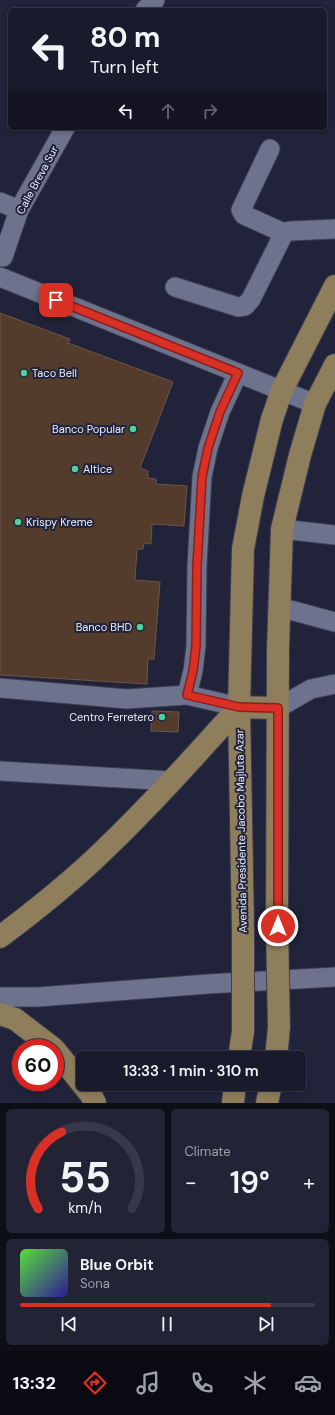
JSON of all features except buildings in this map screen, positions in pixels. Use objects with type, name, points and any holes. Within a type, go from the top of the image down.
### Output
[{"type":"main road","name":"Avenida Presidente Jacobo Majluta Azar","points":[[240,1051],[242,1031],[243,929],[239,707],[244,549],[253,496],[272,419],[282,390],[335,286]]},
{"type":"main road","points":[[277,1051],[280,1027],[278,926],[278,649],[282,529],[300,455],[315,404],[335,366]]},
{"type":"main road","points":[[0,937],[103,852],[172,781],[239,707],[278,708]]},
{"type":"main road","points":[[0,1014],[15,1019],[41,1039]]},
{"type":"main road","points":[[64,1061],[91,1095],[95,1103]]},
{"type":"main road","points":[[233,1103],[235,1091]]},
{"type":"main road","points":[[268,1103],[270,1091]]},
{"type":"street","points":[[147,8],[155,0]]},
{"type":"street","name":"Calle Breva Sur","points":[[3,257],[19,210],[64,130]]},
{"type":"street","points":[[270,149],[241,210],[244,215],[284,233],[290,231],[335,229]]},
{"type":"street","points":[[0,202],[19,210]]},
{"type":"street","points":[[175,287],[238,308],[245,306],[251,299],[284,233]]},
{"type":"street","points":[[0,277],[315,404]]},
{"type":"street","points":[[187,695],[193,671],[196,646],[197,566],[202,477],[208,448],[220,412],[238,373]]},
{"type":"street","points":[[282,529],[327,534],[335,521]]},
{"type":"street","points":[[279,607],[335,622]]},
{"type":"street","points":[[278,708],[311,689],[335,684]]},
{"type":"street","points":[[0,688],[127,699],[187,695],[239,707]]},
{"type":"street","points":[[0,771],[172,781]]},
{"type":"street","points":[[0,997],[38,997],[208,984],[335,977]]},
{"type":"place","name":"Taco Bell","points":[[24,373]]},
{"type":"place","name":"Banco Popular","points":[[133,429]]},
{"type":"place","name":"Altice","points":[[75,469]]},
{"type":"place","name":"Krispy Kreme","points":[[18,522]]},
{"type":"place","name":"Banco BHD","points":[[140,627]]},
{"type":"place","name":"Centro Ferretero","points":[[162,717]]},
{"type":"route","points":[[56,300],[238,373],[220,412],[208,448],[202,477],[197,566],[196,646],[193,671],[187,695],[239,707],[278,708],[278,926]]}]
